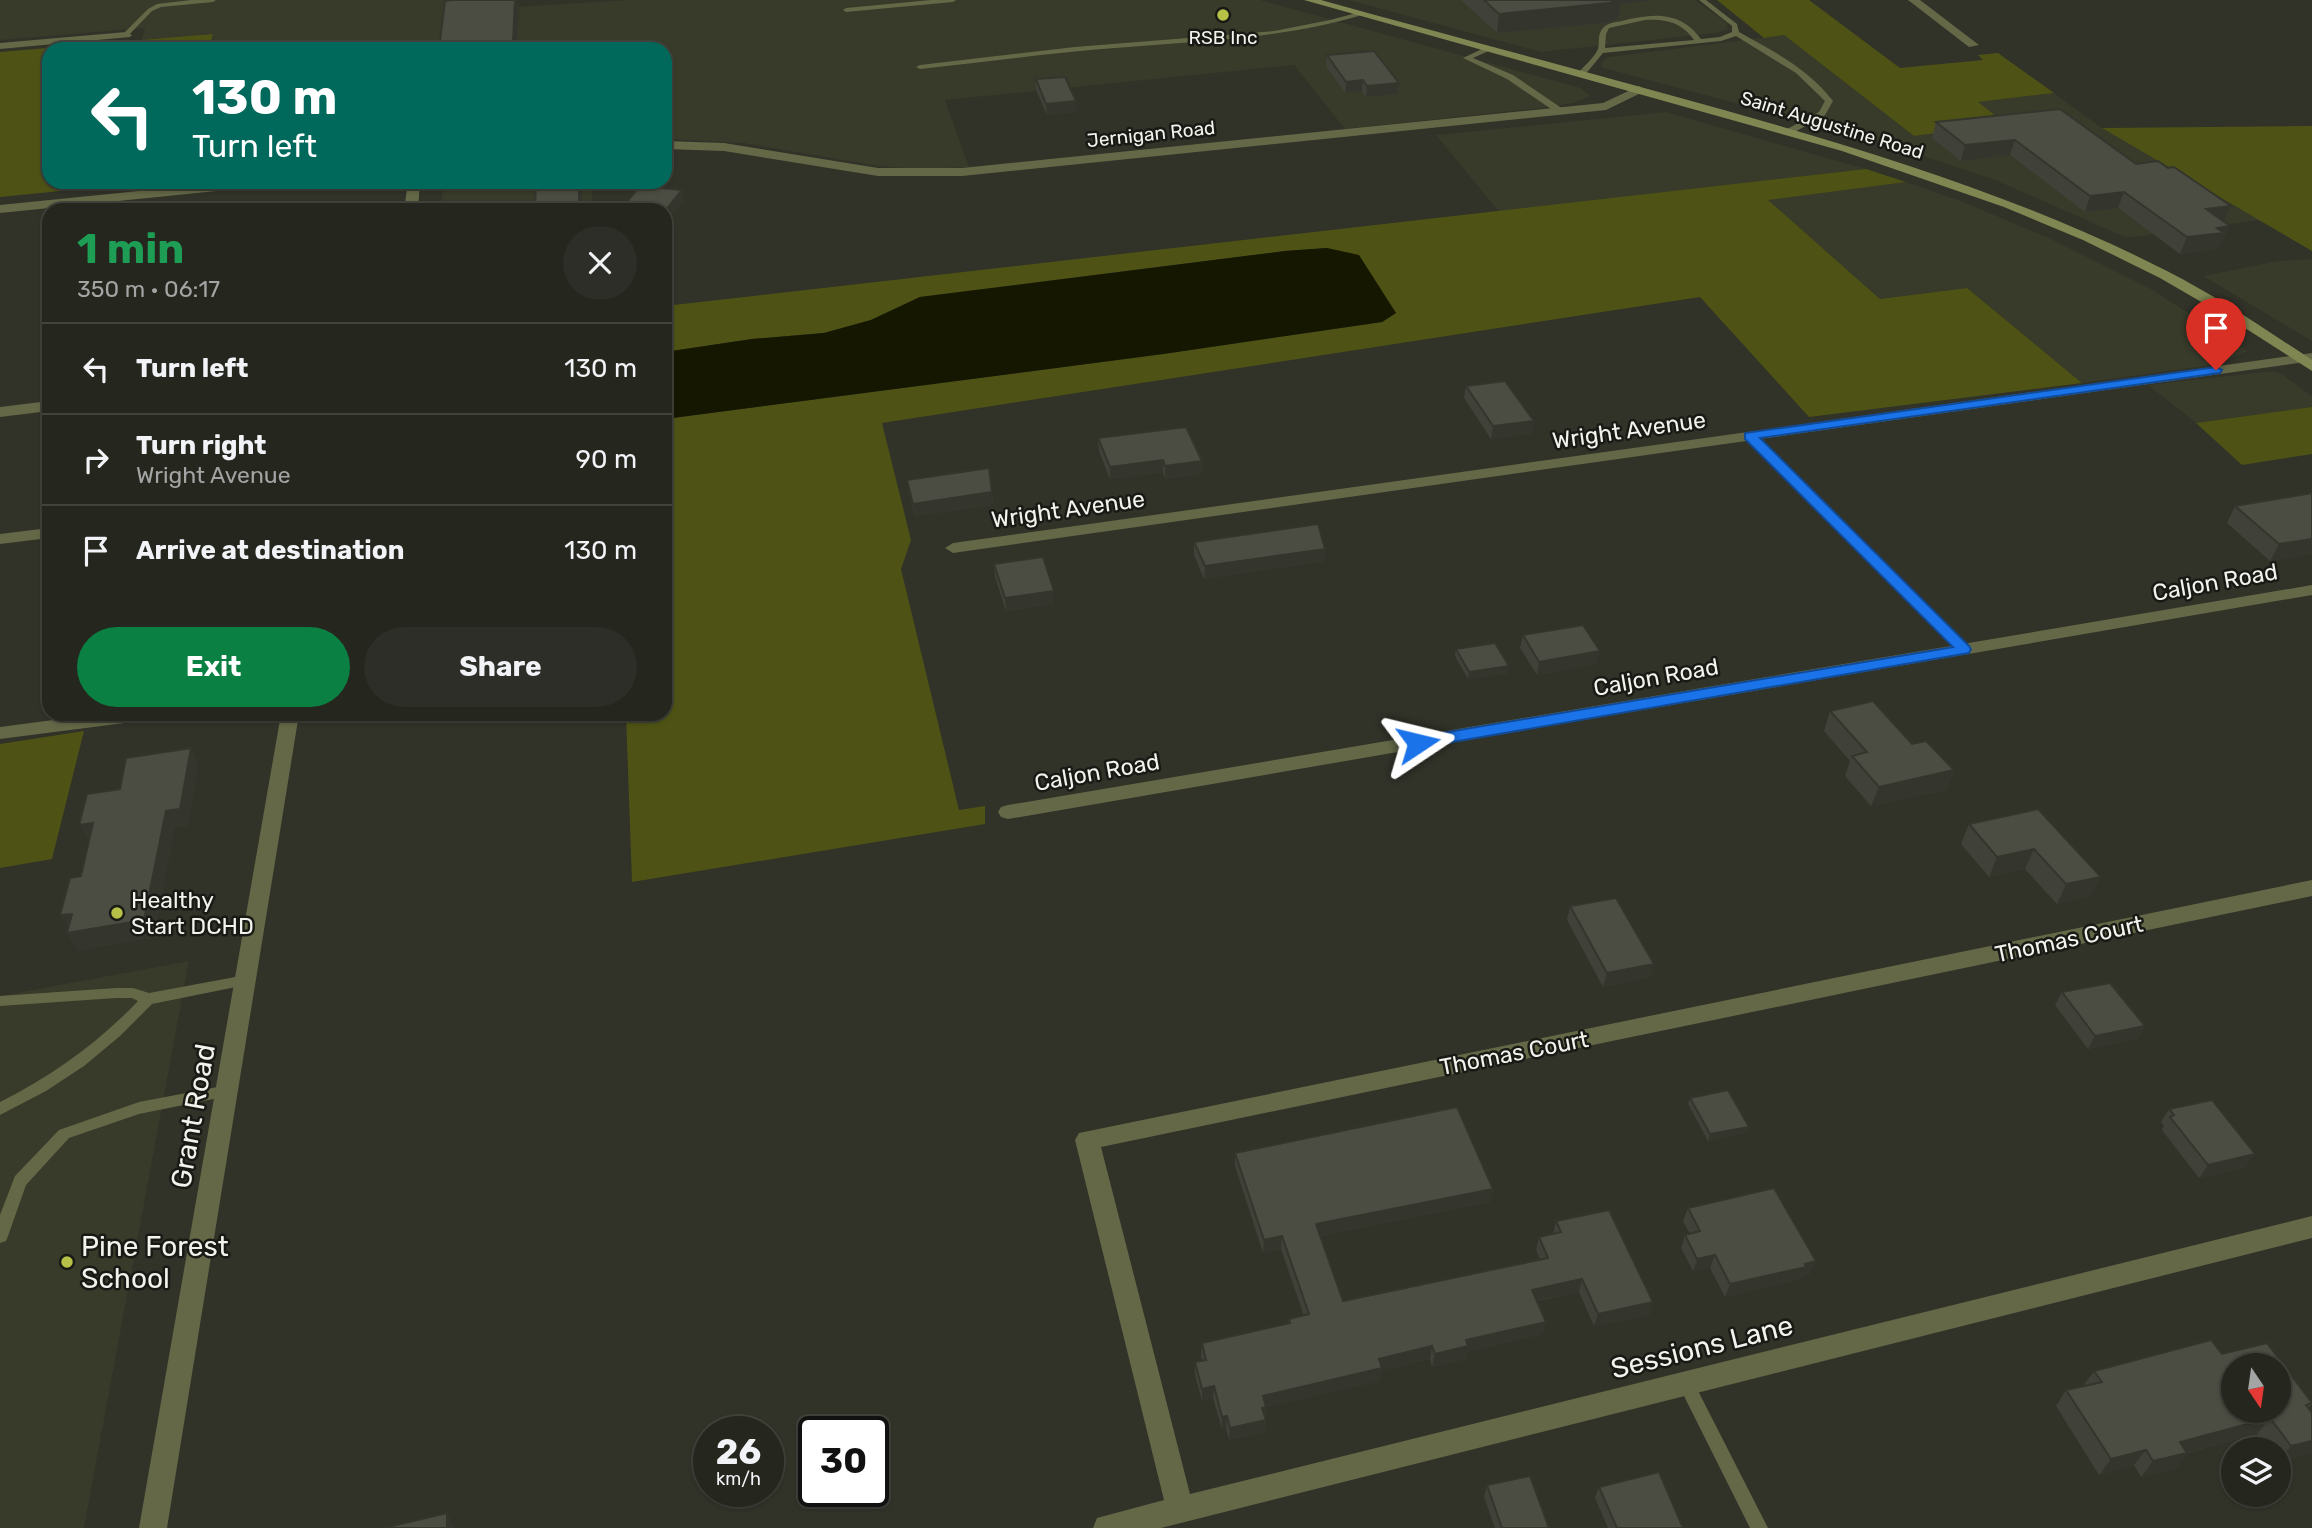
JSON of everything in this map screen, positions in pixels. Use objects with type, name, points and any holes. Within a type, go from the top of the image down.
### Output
[{"type":"main road","name":"Saint Augustine Road","points":[[1308,0],[1790,131],[1968,187],[2107,245],[2217,303],[2308,361]]},
{"type":"street","points":[[1913,0],[1973,45]]},
{"type":"street","points":[[46,42],[126,35]]},
{"type":"street","points":[[0,46],[42,42]]},
{"type":"street","name":"Jernigan Road","points":[[672,145],[724,147],[878,172],[920,174],[1025,166],[1606,106],[1639,90]]},
{"type":"street","points":[[59,203],[197,189]]},
{"type":"street","points":[[0,209],[42,205]]},
{"type":"street","name":"Wright Avenue","points":[[953,548],[2308,361]]},
{"type":"street","points":[[0,412],[42,407]]},
{"type":"street","points":[[0,539],[42,534]]},
{"type":"street","name":"Caljon Road","points":[[1008,812],[2312,590]]},
{"type":"street","points":[[0,733],[93,721]]},
{"type":"street","name":"Grant Road","points":[[153,1528],[289,721]]},
{"type":"street","name":"Thomas Court","points":[[1180,1508],[1087,1140],[2312,888]]},
{"type":"street","name":"Sessions Lane","points":[[1107,1528],[2312,1227]]},
{"type":"lane","points":[[126,35],[150,10],[159,5],[213,0]]},
{"type":"lane","points":[[846,10],[953,0]]},
{"type":"lane","points":[[1702,0],[1734,25],[1736,33],[1773,54],[1821,90],[1829,101],[1822,113],[1790,131]]},
{"type":"lane","points":[[919,67],[1125,45],[1233,39],[1316,28],[1360,14]]},
{"type":"lane","points":[[1581,74],[1601,51],[1602,34],[1607,27],[1668,18],[1687,23],[1699,41]]},
{"type":"lane","points":[[1601,51],[1721,39],[1736,33]]},
{"type":"lane","points":[[1489,49],[1467,58],[1510,77],[1560,111]]},
{"type":"lane","points":[[1750,436],[1964,649]]},
{"type":"lane","points":[[0,1001],[116,993],[133,993],[148,999],[246,980]]},
{"type":"lane","points":[[0,1110],[29,1096],[95,1050],[127,1024],[148,999]]},
{"type":"lane","points":[[0,1236],[20,1181],[64,1134],[139,1108],[228,1091]]},
{"type":"lane","points":[[1686,1384],[1759,1528]]},
{"type":"shaded area","points":[[0,0],[511,0],[511,7],[629,0],[1260,0],[1581,88],[1590,96],[1574,103],[1541,108],[1345,129],[1294,65],[945,100],[969,167],[919,169],[878,166],[743,143],[672,139],[672,42],[211,42],[213,34],[141,41],[145,28],[0,40]]},
{"type":"shaded area","points":[[1348,0],[1695,0],[1727,23],[1728,29],[1717,33],[1541,52]]},
{"type":"shaded area","points":[[1784,35],[1914,136],[2005,123],[1977,102],[2054,93],[2102,128],[2260,220],[2127,238],[1995,180],[1878,141],[1603,68],[1601,62],[1608,57]]},
{"type":"shaded area","points":[[1666,112],[1866,169],[1499,212],[1436,135]]},
{"type":"shaded area","points":[[1906,182],[1961,201],[2049,238],[2151,289],[2248,351],[2212,365],[2082,383],[1967,288],[1880,299],[1767,200]]},
{"type":"shaded area","points":[[442,189],[592,189],[592,203],[442,203]]},
{"type":"shaded area","points":[[1327,248],[1359,255],[1396,313],[1382,322],[1163,354],[672,418],[672,351],[752,339],[824,333],[871,320],[920,297]]},
{"type":"shaded area","points":[[2312,259],[2312,341],[2203,276],[2277,261]]},
{"type":"shaded area","points":[[2273,371],[2282,374],[2312,396],[2312,407],[2196,423],[2148,385]]},
{"type":"shaded area","name":"Pine Forest School","points":[[189,961],[84,1528],[0,1528],[0,996]]},
{"type":"green space","points":[[1717,0],[1809,0],[1900,68],[1983,60],[1978,55],[1998,53],[2054,93],[1978,102],[2006,124],[1914,136],[1784,35],[1764,38]]},
{"type":"green space","points":[[213,34],[211,42],[118,42]]},
{"type":"green space","points":[[42,48],[42,189],[81,189],[0,197],[0,52]]},
{"type":"green space","points":[[2312,126],[2312,251],[2102,128]]},
{"type":"green space","points":[[1866,169],[1906,182],[1768,200],[1880,299],[1967,288],[2082,383],[1809,417],[1700,297],[882,423],[911,540],[901,569],[959,810],[985,806],[985,824],[632,882],[626,721],[672,721],[672,418],[1163,354],[1382,322],[1396,313],[1327,248],[920,297],[871,320],[824,333],[752,339],[672,351],[672,305]]},
{"type":"green space","points":[[2312,407],[2312,454],[2242,465],[2196,423]]},
{"type":"green space","points":[[84,731],[52,859],[0,868],[0,744]]},
{"type":"building","points":[[515,0],[513,42],[440,42],[445,1]]},
{"type":"building","points":[[1484,0],[1619,0],[1499,14]]},
{"type":"building","points":[[1374,51],[1399,83],[1367,86],[1363,80],[1346,82],[1327,55]]},
{"type":"building","points":[[1065,77],[1076,101],[1046,104],[1036,79]]},
{"type":"building","points":[[2060,109],[2136,164],[2158,161],[2168,168],[2174,167],[2231,206],[2206,209],[2230,226],[2217,228],[2224,233],[2187,237],[2124,192],[2090,196],[2015,140],[1965,145],[1936,122]]},
{"type":"building","points":[[536,189],[579,189],[579,203],[535,203]]},
{"type":"building","points":[[638,189],[682,190],[671,203],[626,203]]},
{"type":"building","points":[[1505,381],[1534,421],[1493,426],[1466,386]]},
{"type":"building","points":[[1186,427],[1202,461],[1165,466],[1163,460],[1110,467],[1098,438]]},
{"type":"building","points":[[989,468],[992,492],[913,504],[907,480]]},
{"type":"building","points":[[2312,493],[2312,539],[2279,544],[2235,506]]},
{"type":"building","points":[[1318,524],[1325,549],[1205,566],[1194,542]]},
{"type":"building","points":[[1043,557],[1054,591],[1005,598],[994,564]]},
{"type":"building","points":[[1583,625],[1600,651],[1539,662],[1523,635]]},
{"type":"building","points":[[1495,643],[1509,666],[1469,672],[1456,649]]},
{"type":"building","points":[[1873,701],[1912,744],[1926,741],[1954,770],[1879,787],[1852,756],[1867,752],[1830,711]]},
{"type":"building","points":[[191,748],[180,809],[166,811],[144,920],[67,933],[72,914],[60,915],[70,878],[81,876],[93,823],[79,825],[87,794],[120,789],[126,758]]},
{"type":"building","points":[[2038,809],[2101,877],[2066,884],[2034,849],[1997,857],[1969,824]]},
{"type":"building","points":[[1616,898],[1654,964],[1607,973],[1570,906]]},
{"type":"building","points":[[2110,983],[2145,1026],[2095,1036],[2062,992]]},
{"type":"building","points":[[1728,1090],[1749,1127],[1710,1134],[1690,1098]]},
{"type":"building","points":[[2212,1100],[2255,1154],[2208,1165],[2170,1117],[2174,1115],[2169,1109]]},
{"type":"building","points":[[1457,1107],[1493,1189],[1316,1224],[1343,1301],[1548,1258],[1539,1237],[1561,1232],[1556,1221],[1609,1210],[1653,1302],[1598,1314],[1582,1279],[1532,1290],[1546,1322],[1466,1340],[1468,1346],[1435,1354],[1432,1346],[1379,1359],[1382,1368],[1263,1396],[1266,1407],[1262,1408],[1266,1420],[1230,1428],[1227,1416],[1222,1417],[1214,1386],[1202,1389],[1195,1362],[1206,1360],[1202,1343],[1290,1323],[1289,1319],[1309,1314],[1282,1236],[1264,1240],[1235,1153]]},
{"type":"building","points":[[1774,1188],[1816,1261],[1805,1264],[1806,1267],[1730,1284],[1715,1255],[1697,1259],[1685,1235],[1700,1231],[1688,1208]]},
{"type":"building","points":[[2211,1340],[2221,1353],[2221,1423],[2251,1423],[2180,1442],[2187,1453],[2153,1461],[2146,1450],[2111,1459],[2066,1390],[2102,1382],[2094,1371]]},
{"type":"building","points":[[2267,1343],[2274,1353],[2226,1353]]},
{"type":"building","points":[[2291,1375],[2312,1403],[2306,1405],[2312,1413],[2312,1441],[2291,1446],[2291,1437],[2284,1437],[2274,1423],[2291,1423]]},
{"type":"building","points":[[1659,1472],[1683,1528],[1617,1528],[1599,1487]]},
{"type":"building","points":[[1530,1476],[1549,1528],[1502,1528],[1487,1485]]},
{"type":"building","points":[[447,1513],[447,1528],[384,1528]]},
{"type":"place","name":"RSB Inc","points":[[1223,15]]},
{"type":"place","name":"Healthy Start DCHD","points":[[117,913]]},
{"type":"place","name":"Pine Forest School","points":[[67,1262]]},
{"type":"route","points":[[1418,743],[1964,649],[1750,436],[2216,370]]}]
